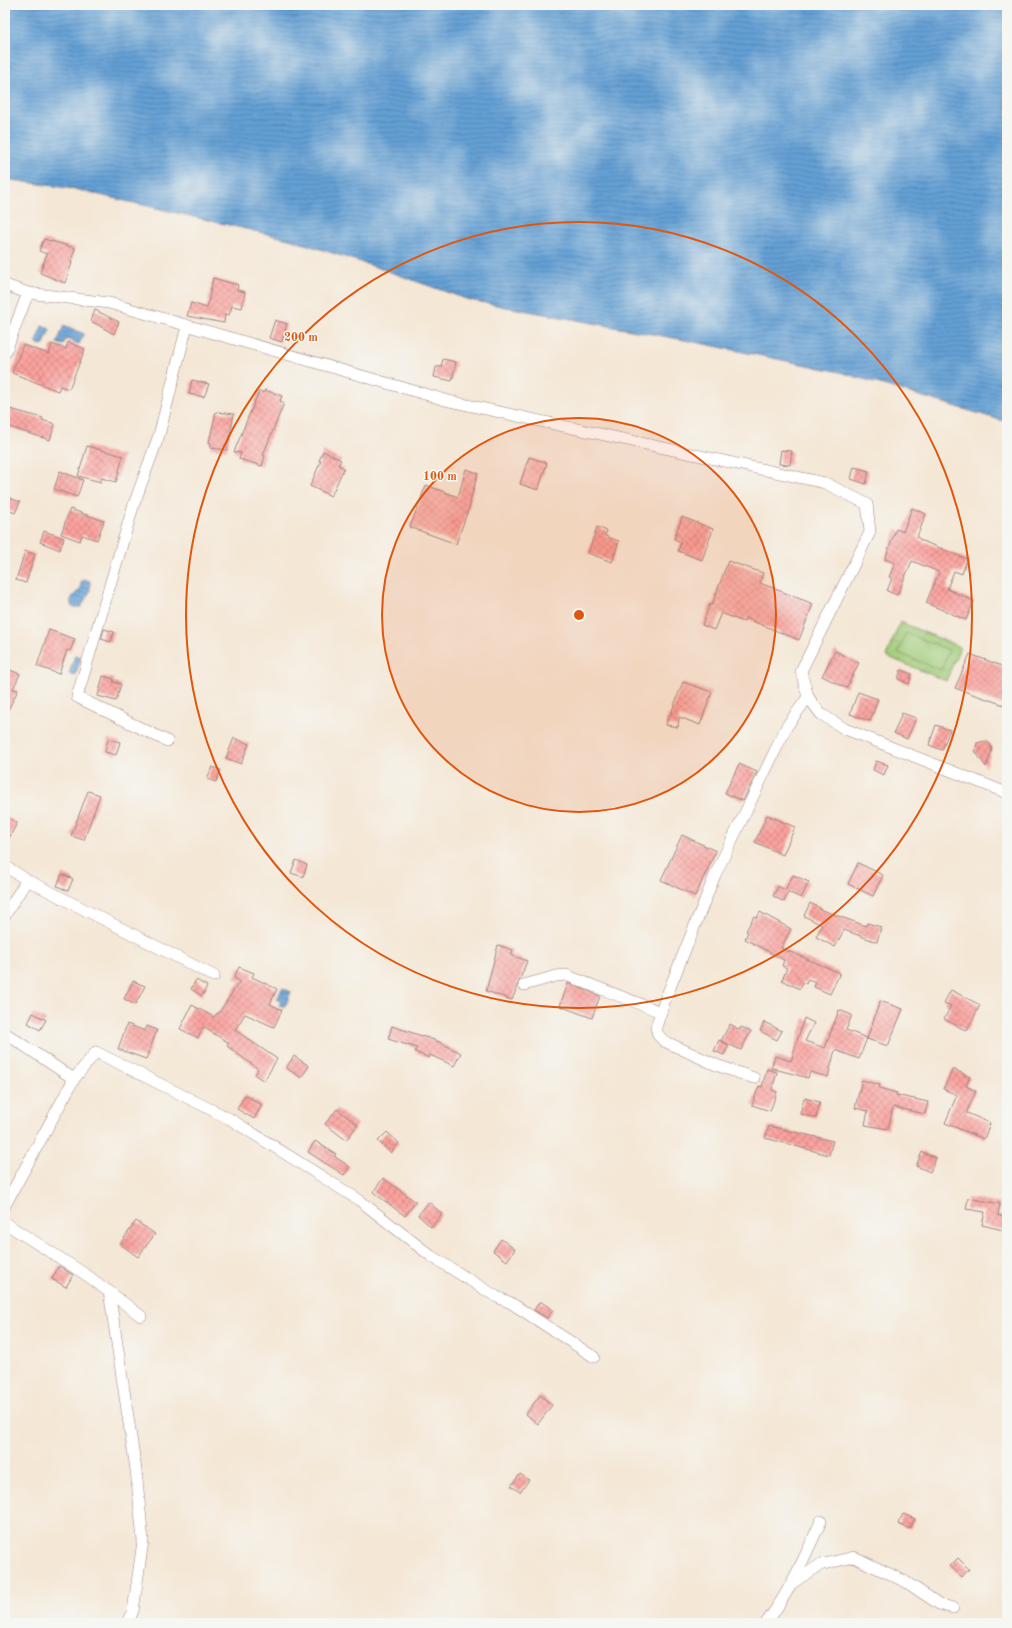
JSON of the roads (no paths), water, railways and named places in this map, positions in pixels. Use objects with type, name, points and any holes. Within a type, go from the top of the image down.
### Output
[{"type":"street","points":[[5,285],[28,292],[108,303],[449,401],[825,483],[867,504],[870,532],[801,671],[808,697],[821,714],[845,729],[1007,793]]},
{"type":"street","points":[[5,353],[28,292]]},
{"type":"street","points":[[166,742],[77,697],[133,507],[159,435],[187,326]]},
{"type":"street","points":[[754,1078],[716,1065],[664,1041],[658,1035],[656,1027],[715,875],[787,726],[808,697]]},
{"type":"street","points":[[5,866],[27,880],[214,976]]},
{"type":"street","points":[[5,915],[27,880]]},
{"type":"street","points":[[524,985],[556,976],[566,975],[661,1012]]},
{"type":"street","points":[[5,1033],[74,1079]]},
{"type":"street","points":[[5,1205],[74,1079],[96,1052],[230,1119],[359,1200],[431,1256],[497,1297],[511,1303],[594,1357]]},
{"type":"street","points":[[5,1223],[88,1276],[141,1316]]},
{"type":"street","points":[[109,1291],[136,1470],[143,1541],[133,1611],[128,1623]]},
{"type":"street","points":[[766,1623],[776,1610],[792,1583],[821,1521]]},
{"type":"street","points":[[792,1583],[820,1565],[854,1557],[906,1582],[939,1604],[953,1608]]},
{"type":"water","points":[[5,5],[1007,5],[1007,422],[840,372],[695,342],[469,300],[379,268],[289,239],[74,189],[5,179]]},
{"type":"water","points":[[64,325],[84,334],[79,344],[66,339],[63,345],[57,343]]},
{"type":"water","points":[[42,326],[50,329],[44,344],[38,345],[36,341]]},
{"type":"water","points":[[84,579],[90,581],[90,591],[81,607],[72,607],[71,600],[80,590],[81,582]]},
{"type":"water","points":[[75,655],[81,657],[75,676],[69,674]]},
{"type":"water","points":[[282,988],[291,992],[285,1007],[279,1005],[281,1001],[277,1000]]}]
